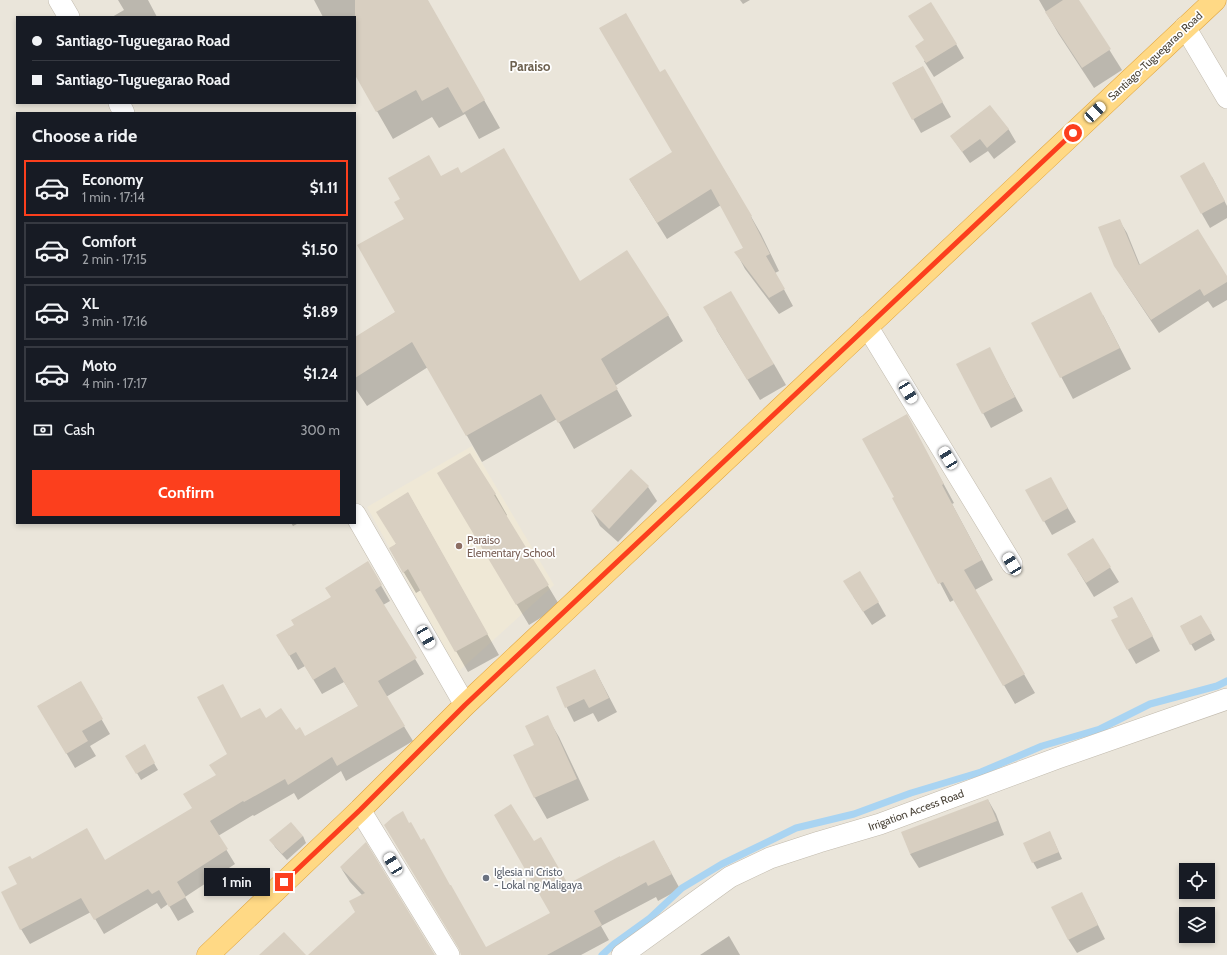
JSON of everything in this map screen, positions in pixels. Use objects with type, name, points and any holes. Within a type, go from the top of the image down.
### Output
[{"type":"highway","name":"Santiago-Tuguegarao Road","points":[[208,955],[360,810],[465,705],[1215,0]]},
{"type":"street","points":[[59,0],[68,16]]},
{"type":"street","points":[[1185,27],[1227,98]]},
{"type":"street","points":[[867,326],[1012,564]]},
{"type":"street","points":[[356,516],[465,705]]},
{"type":"street","name":"Irrigation Access Road","points":[[622,955],[730,877],[770,858],[880,824],[1058,758],[1227,699]]},
{"type":"street","points":[[360,810],[448,955]]},
{"type":"shaded area","points":[[0,0],[1227,0],[1227,955],[0,955]]},
{"type":"shaded area","name":"Paraiso Elementary School","points":[[472,446],[554,585],[458,672],[367,507]]},
{"type":"building","points":[[355,0],[428,0],[485,100],[463,113],[448,87],[422,101],[416,90],[376,112],[356,77]]},
{"type":"building","points":[[1063,0],[1079,0],[1111,49],[1082,68],[1045,12]]},
{"type":"building","points":[[931,2],[957,44],[926,63],[915,46],[924,40],[908,16]]},
{"type":"building","points":[[626,13],[660,72],[665,69],[752,216],[751,217],[770,254],[766,256],[785,289],[769,298],[734,252],[743,248],[711,189],[657,223],[629,179],[672,152],[599,28]]},
{"type":"building","points":[[923,66],[943,102],[912,120],[892,83]]},
{"type":"building","points":[[990,105],[1009,129],[987,148],[980,139],[962,152],[950,136]]},
{"type":"building","points":[[504,148],[580,281],[627,250],[669,315],[601,359],[618,389],[558,423],[541,394],[466,436],[412,342],[356,377],[356,336],[395,312],[357,245],[404,219],[394,202],[400,199],[388,178],[429,155],[441,176],[458,167],[461,173]]},
{"type":"building","points":[[1204,162],[1225,201],[1201,214],[1180,176]]},
{"type":"building","points":[[1120,219],[1139,265],[1198,229],[1227,276],[1227,282],[1204,296],[1200,289],[1151,320],[1114,266],[1098,227]]},
{"type":"building","points":[[731,291],[774,364],[747,380],[703,307]]},
{"type":"building","points":[[1091,292],[1120,348],[1060,378],[1031,323]]},
{"type":"building","points":[[990,347],[1015,397],[982,414],[956,364]]},
{"type":"building","points":[[907,414],[944,484],[942,485],[982,560],[964,570],[1025,674],[1003,686],[943,582],[938,584],[892,498],[894,497],[862,439]]},
{"type":"building","points":[[470,453],[496,494],[494,495],[549,585],[516,605],[437,473]]},
{"type":"building","points":[[631,469],[649,486],[609,529],[591,511]]},
{"type":"building","points":[[1051,477],[1068,508],[1043,522],[1025,490]]},
{"type":"building","points":[[408,492],[488,634],[455,652],[408,569],[403,573],[389,548],[396,544],[376,512]]},
{"type":"building","points":[[1093,538],[1111,567],[1086,583],[1067,554]]},
{"type":"building","points":[[368,561],[382,585],[375,590],[417,658],[378,681],[405,726],[337,766],[332,757],[288,785],[285,779],[244,802],[243,801],[210,821],[228,849],[177,882],[186,897],[169,907],[159,890],[152,894],[148,889],[94,920],[81,898],[20,930],[1,892],[17,884],[8,867],[30,856],[32,859],[87,828],[105,860],[192,808],[183,794],[216,775],[209,765],[227,754],[197,697],[223,684],[241,718],[260,708],[266,718],[281,708],[296,730],[300,727],[305,736],[358,706],[335,667],[313,680],[296,652],[289,656],[276,635],[294,625],[291,620],[331,597],[325,588]]},
{"type":"building","points":[[860,571],[879,602],[863,612],[843,581]]},
{"type":"building","points":[[1132,597],[1153,636],[1127,650],[1111,620],[1118,617],[1113,607]]},
{"type":"building","points":[[1201,615],[1212,633],[1190,645],[1180,626]]},
{"type":"building","points":[[595,669],[609,698],[589,708],[584,699],[565,708],[556,687]]},
{"type":"building","points":[[81,681],[103,719],[82,731],[88,741],[66,754],[37,706]]},
{"type":"building","points":[[548,715],[577,779],[534,798],[513,755],[534,745],[525,726]]},
{"type":"building","points":[[145,744],[155,763],[136,774],[125,756]]},
{"type":"building","points":[[988,799],[997,821],[910,854],[901,832]]},
{"type":"building","points":[[511,804],[534,841],[541,837],[568,884],[620,856],[654,840],[672,874],[648,886],[646,882],[594,911],[602,925],[547,955],[461,955],[459,949],[384,825],[403,811],[409,823],[411,822],[421,840],[424,838],[486,947],[550,913],[494,815]]},
{"type":"building","points":[[291,822],[303,836],[282,854],[269,840]]},
{"type":"building","points":[[1050,831],[1059,852],[1032,863],[1023,843]]},
{"type":"building","points":[[366,842],[435,955],[308,955],[355,912],[349,901],[365,893],[340,867]]},
{"type":"building","points":[[1082,892],[1098,925],[1068,940],[1051,907]]},
{"type":"building","points":[[284,932],[306,955],[259,955]]},
{"type":"waterway","points":[[602,955],[614,944],[650,918],[682,888],[722,864],[796,828],[854,814],[911,793],[981,772],[1042,746],[1100,729],[1150,704],[1217,686],[1227,681]]},
{"type":"place","name":"Paraiso Elementary School","points":[[459,546]]},
{"type":"place","name":"Iglesia ni Cristo - Lokal ng Maligaya","points":[[486,878]]},
{"type":"district","name":"Paraiso","points":[[530,66]]},
{"type":"route","points":[[284,882],[360,810],[465,705],[1073,133]]}]
